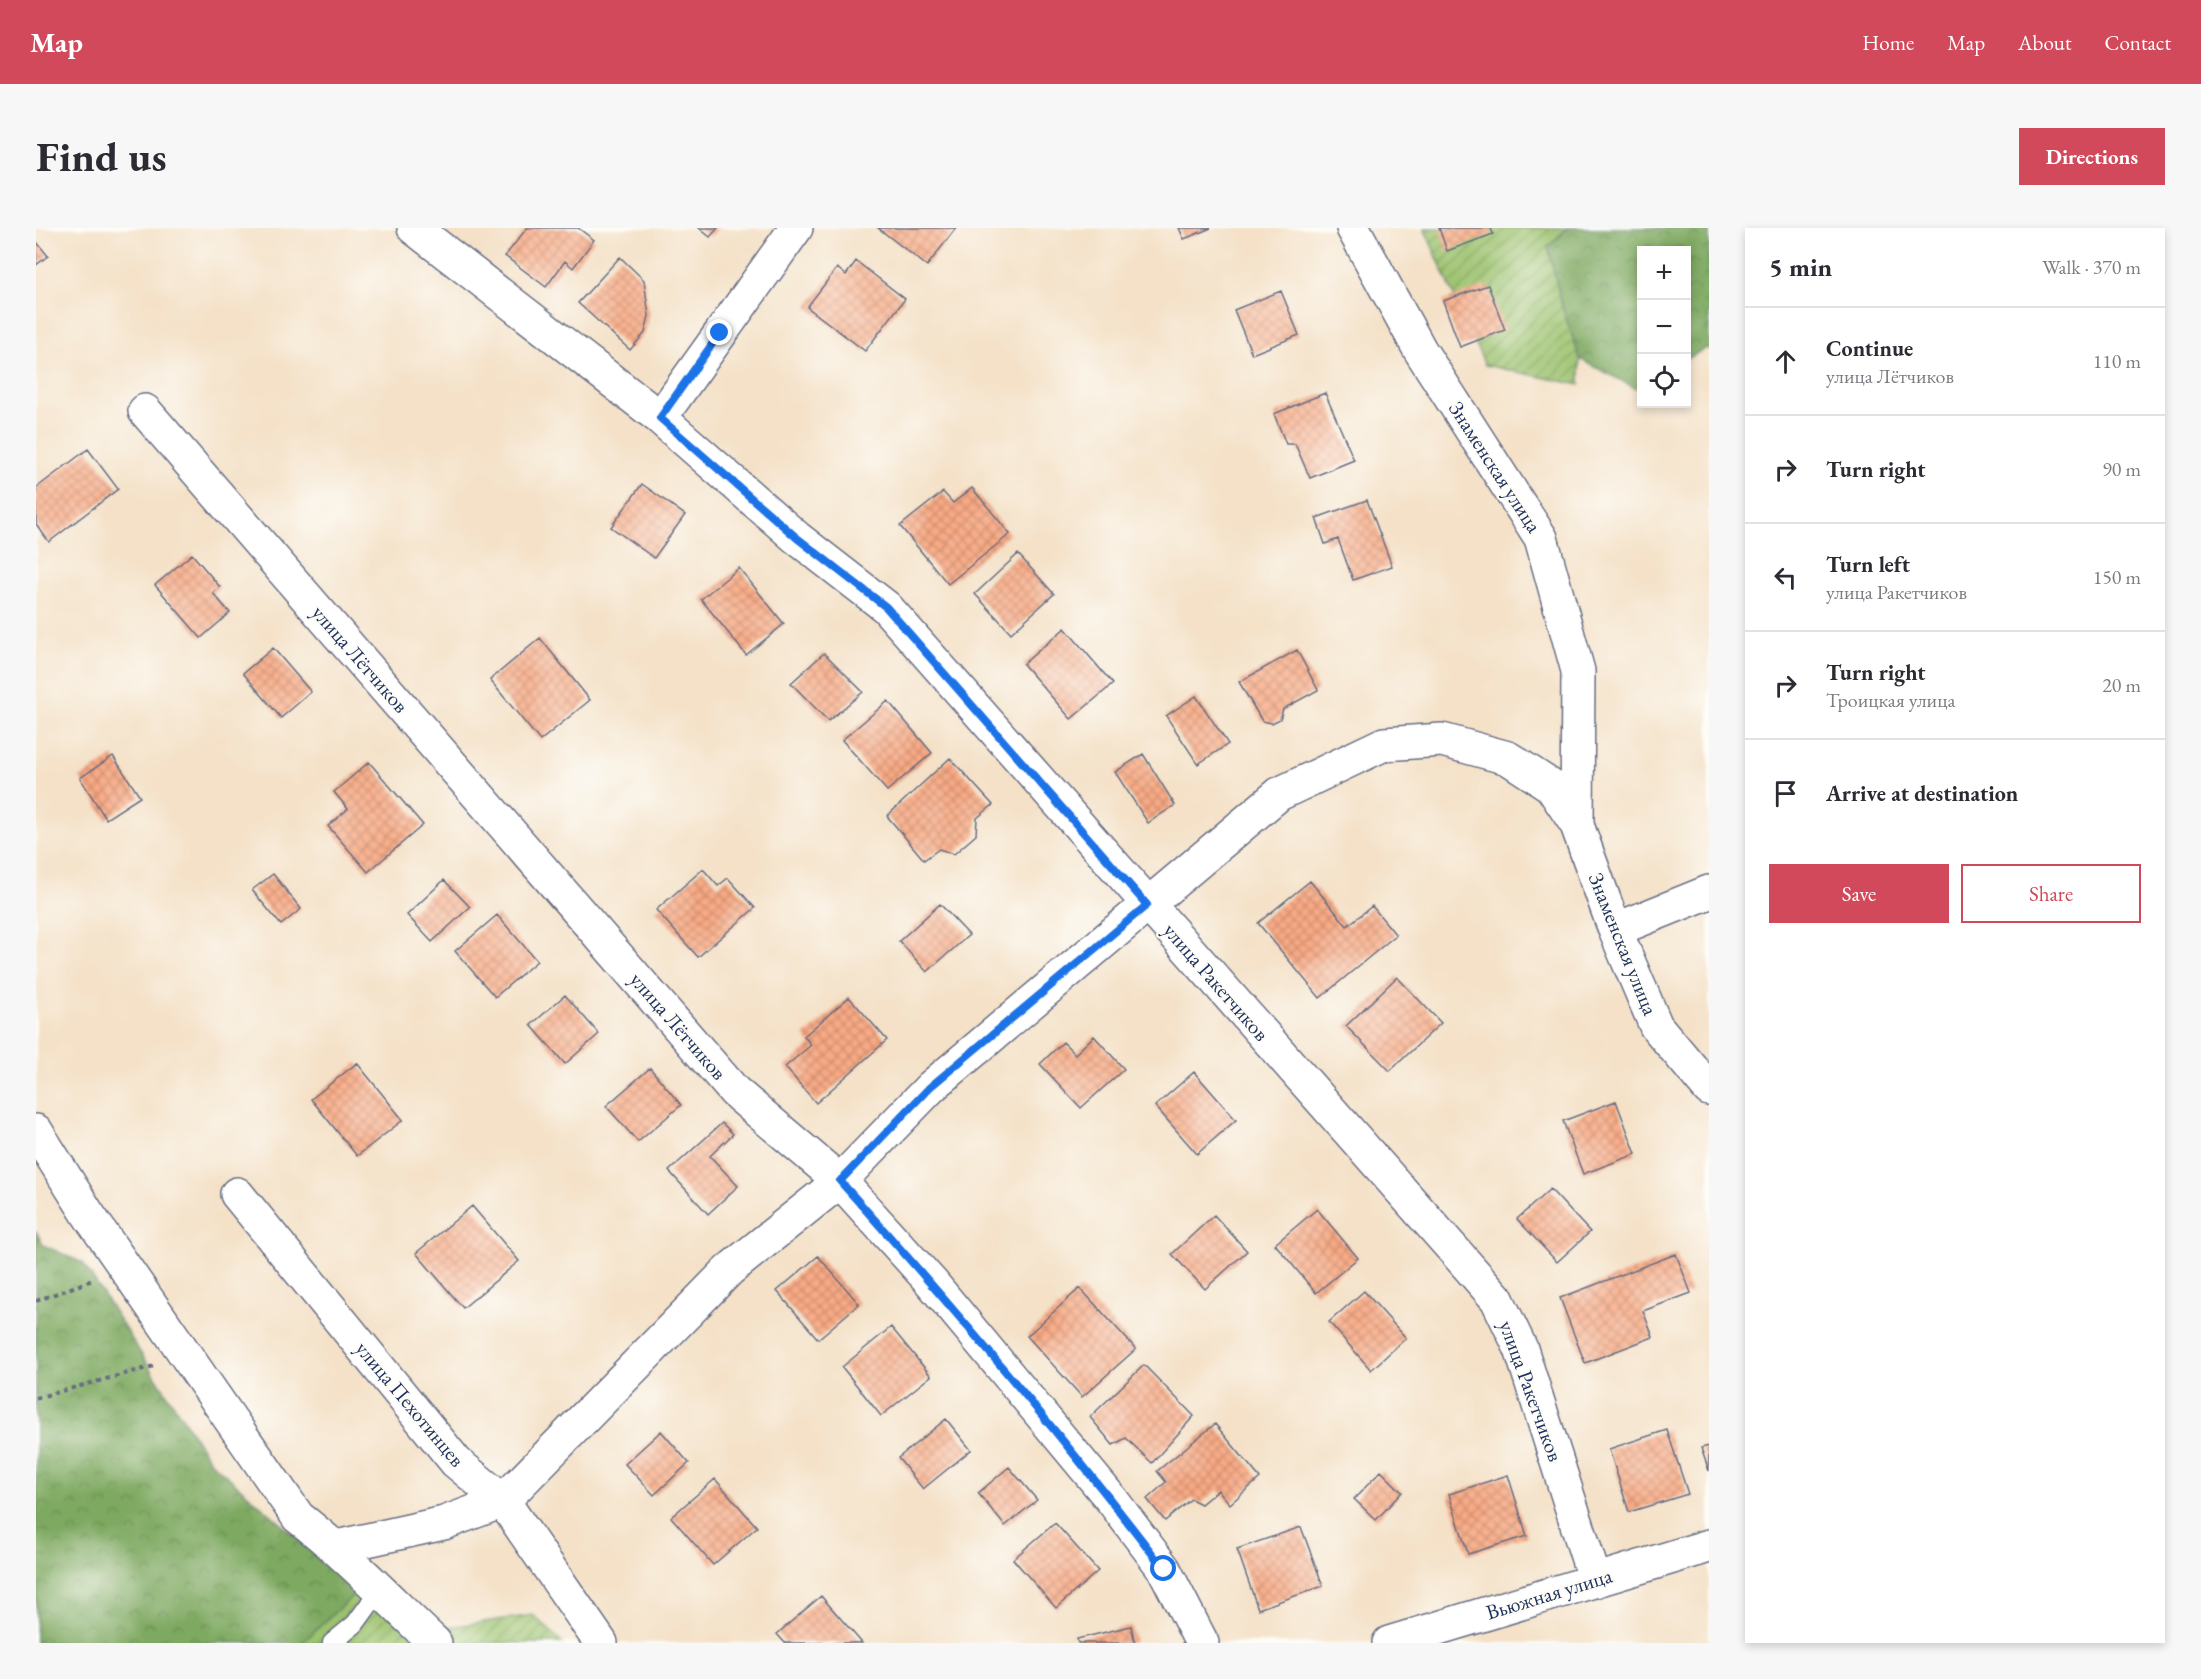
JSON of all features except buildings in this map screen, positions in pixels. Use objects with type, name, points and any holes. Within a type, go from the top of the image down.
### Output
[{"type":"street","name":"улица Ракетчиков","points":[[414,228],[660,418],[797,538],[886,607],[1497,1299],[1521,1349],[1595,1581]]},
{"type":"street","points":[[660,418],[796,228]]},
{"type":"street","name":"Знаменская улица","points":[[1353,228],[1420,350],[1541,538],[1578,671],[1577,825],[1615,930],[1656,1026],[1709,1089]]},
{"type":"street","name":"улица Лётчиков","points":[[145,411],[735,1092],[840,1181],[932,1283],[1112,1500],[1164,1569],[1202,1643]]},
{"type":"street","points":[[336,1547],[444,1523],[503,1501],[729,1270],[840,1181],[930,1087],[1280,794],[1384,744],[1442,740],[1508,758],[1551,786],[1577,825]]},
{"type":"street","points":[[1615,930],[1709,892]]},
{"type":"street","points":[[36,1131],[88,1214],[298,1517],[336,1547],[435,1643]]},
{"type":"street","name":"улица Пехотинцев","points":[[237,1194],[456,1462],[503,1501],[601,1643]]},
{"type":"street","name":"Вьюжная улица","points":[[1389,1643],[1709,1546]]},
{"type":"lane","points":[[332,1643],[355,1624],[379,1590]]},
{"type":"path","points":[[36,1301],[97,1278]]},
{"type":"path","points":[[36,1398],[154,1366]]},
{"type":"green space","points":[[1424,228],[1568,228],[1548,247],[1562,307],[1580,359],[1580,385],[1485,365]]},
{"type":"green space","points":[[1568,228],[1709,228],[1709,349],[1706,348],[1691,357],[1691,246],[1637,246],[1637,387],[1635,388],[1580,359],[1562,307],[1548,247]]},
{"type":"green space","points":[[36,1231],[43,1245],[83,1263],[210,1461],[358,1591],[302,1643],[36,1643]]},
{"type":"green space","points":[[358,1591],[449,1627],[533,1615],[563,1643],[302,1643]]},
{"type":"route","points":[[720,333],[660,418],[797,538],[886,607],[1147,905],[930,1087],[840,1181],[932,1283],[1112,1500],[1164,1569]]}]
